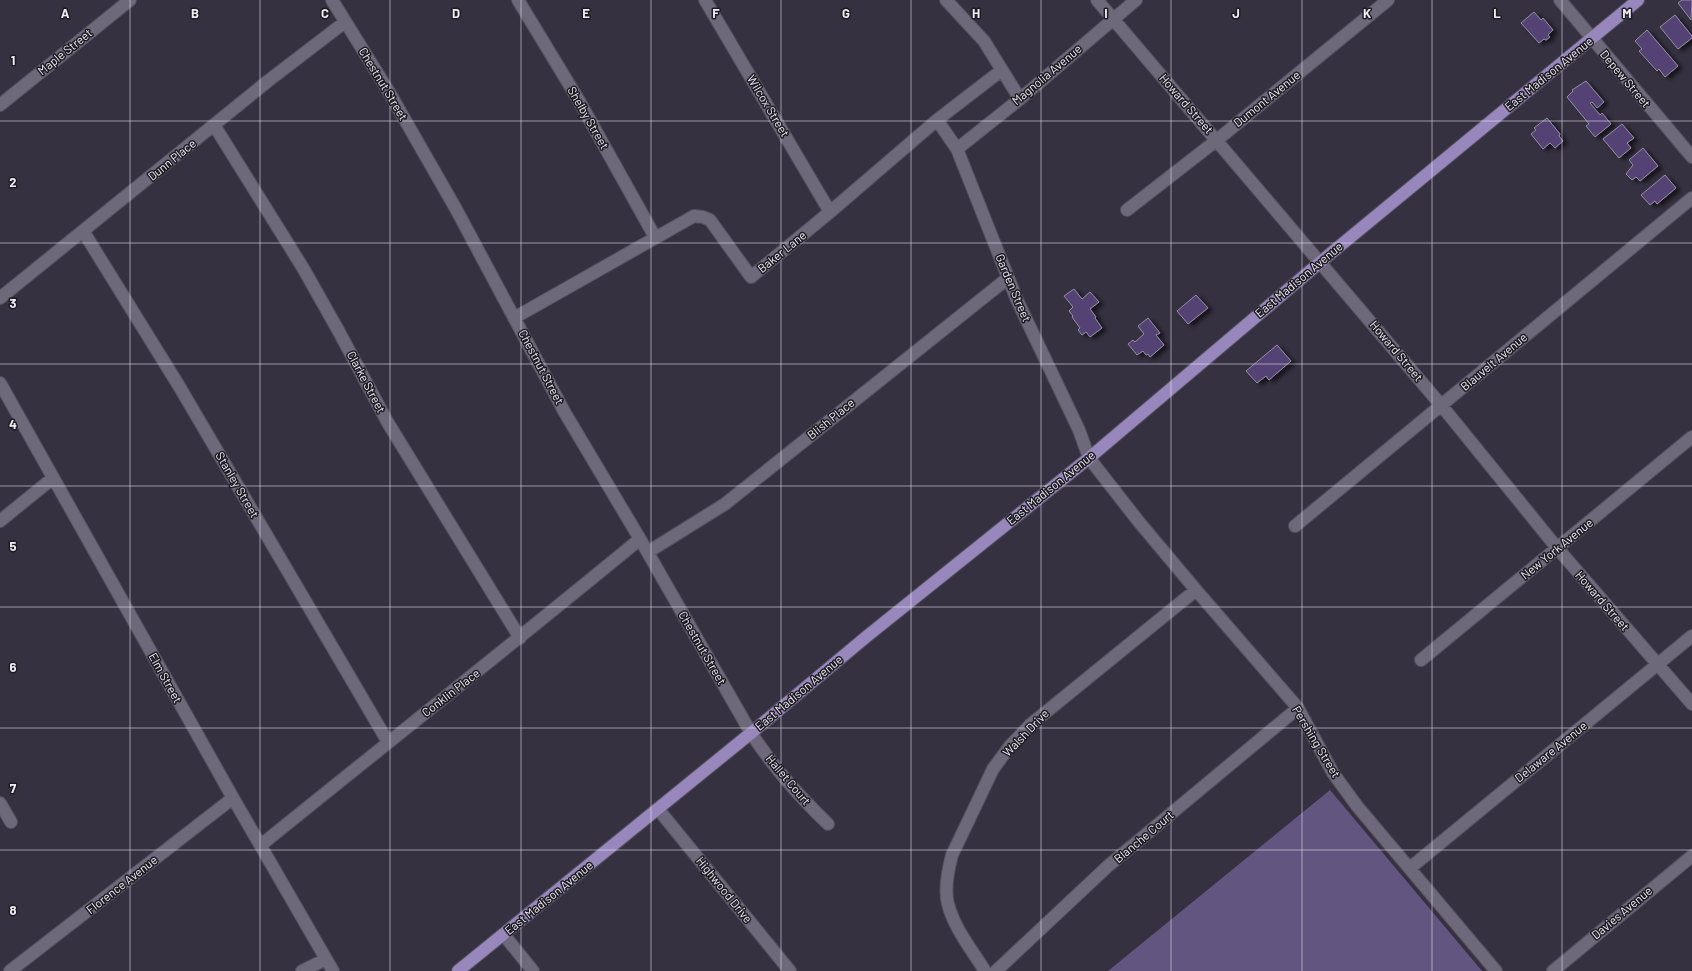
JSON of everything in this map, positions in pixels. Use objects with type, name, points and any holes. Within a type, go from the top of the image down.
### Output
[{"type":"main road","name":"East Madison Avenue","points":[[458,971],[751,733],[866,637],[1089,458],[1320,262],[1638,0]]},
{"type":"street","name":"Maple Street","points":[[0,105],[130,0]]},
{"type":"street","name":"Chestnut Street","points":[[332,0],[389,92],[452,202],[565,413],[648,552],[751,733]]},
{"type":"street","name":"Shelby Street","points":[[518,0],[578,99],[655,237]]},
{"type":"street","name":"Wilcox Street","points":[[705,0],[830,212]]},
{"type":"street","points":[[946,0],[984,41],[1020,98]]},
{"type":"street","name":"Howard Street","points":[[1097,0],[1441,405],[1558,549],[1692,704]]},
{"type":"street","name":"Magnolia Avenue","points":[[957,150],[1136,0]]},
{"type":"street","name":"Dumont Avenue","points":[[1127,210],[1217,140],[1388,0]]},
{"type":"street","name":"Depew Street","points":[[1560,0],[1591,39],[1692,157]]},
{"type":"street","name":"Dunn Place","points":[[0,298],[268,81],[345,22]]},
{"type":"street","name":"Baker Lane","points":[[514,318],[686,219],[694,216],[703,216],[710,220],[751,277],[830,212],[937,120],[1002,70]]},
{"type":"street","name":"Garden Street","points":[[937,120],[957,150],[1008,278],[1079,430],[1089,458]]},
{"type":"street","name":"Clarke Street","points":[[214,125],[303,268],[388,423],[520,638]]},
{"type":"street","name":"Blauvelt Avenue","points":[[1295,526],[1692,198]]},
{"type":"street","name":"Stanley Street","points":[[83,231],[179,386],[388,742]]},
{"type":"street","name":"Blish Place","points":[[648,552],[725,504],[1008,278]]},
{"type":"street","name":"Elm Street","points":[[0,383],[233,798],[333,971]]},
{"type":"street","name":"New York Avenue","points":[[1421,660],[1692,438]]},
{"type":"street","name":"Pershing Street","points":[[1089,458],[1139,522],[1298,708],[1333,773],[1358,806],[1496,971]]},
{"type":"street","points":[[0,521],[53,478]]},
{"type":"street","name":"Conklin Place","points":[[261,845],[520,638],[640,539]]},
{"type":"street","name":"Walsh Drive","points":[[985,971],[952,918],[947,902],[947,886],[948,869],[952,855],[994,769],[1010,746],[1030,725],[1196,590]]},
{"type":"street","name":"Delaware Avenue","points":[[1410,868],[1692,636]]},
{"type":"street","name":"Blanche Court","points":[[996,971],[1108,866],[1298,708]]},
{"type":"street","name":"Hallet Court","points":[[751,733],[771,763],[800,798],[828,824]]},
{"type":"street","name":"Florence Avenue","points":[[10,971],[233,798]]},
{"type":"street","points":[[0,802],[11,822]]},
{"type":"street","name":"Highwood Drive","points":[[658,809],[790,971]]},
{"type":"street","name":"Davies Avenue","points":[[1553,971],[1692,856]]},
{"type":"street","points":[[504,935],[533,971]]},
{"type":"street","points":[[302,971],[326,958]]},
{"type":"shaded area","points":[[1330,790],[1482,971],[1108,971]]},
{"type":"building","points":[[1682,0],[1692,0],[1691,20],[1678,3]]},
{"type":"building","points":[[1534,12],[1541,20],[1543,18],[1553,30],[1548,35],[1550,37],[1539,43],[1521,23]]},
{"type":"building","points":[[1675,15],[1692,36],[1692,38],[1678,49],[1660,27]]},
{"type":"building","points":[[1647,30],[1678,66],[1665,77],[1659,69],[1657,71],[1639,51],[1642,49],[1635,41]]},
{"type":"building","points":[[1586,81],[1604,102],[1597,108],[1592,102],[1590,103],[1600,115],[1602,113],[1611,124],[1595,137],[1586,126],[1589,124],[1567,97],[1573,91],[1572,90]]},
{"type":"building","points":[[1547,118],[1560,134],[1559,136],[1563,141],[1555,148],[1550,143],[1543,149],[1531,134],[1536,130],[1534,128]]},
{"type":"building","points":[[1622,124],[1634,138],[1627,143],[1631,148],[1619,158],[1603,139]]},
{"type":"building","points":[[1643,148],[1658,166],[1640,181],[1636,177],[1632,180],[1626,174],[1633,165],[1629,160]]},
{"type":"building","points":[[1665,175],[1676,188],[1657,204],[1655,201],[1650,205],[1641,195]]},
{"type":"building","points":[[1074,289],[1082,299],[1090,292],[1099,302],[1090,309],[1102,328],[1090,337],[1086,332],[1082,335],[1078,330],[1080,328],[1069,311],[1073,307],[1064,296]]},
{"type":"building","points":[[1196,295],[1208,308],[1188,324],[1177,311]]},
{"type":"building","points":[[1148,318],[1160,333],[1156,335],[1164,345],[1150,357],[1143,351],[1137,355],[1128,344],[1133,340],[1135,342],[1144,334],[1138,326]]},
{"type":"building","points":[[1277,345],[1291,361],[1269,380],[1266,376],[1257,383],[1246,371]]}]
